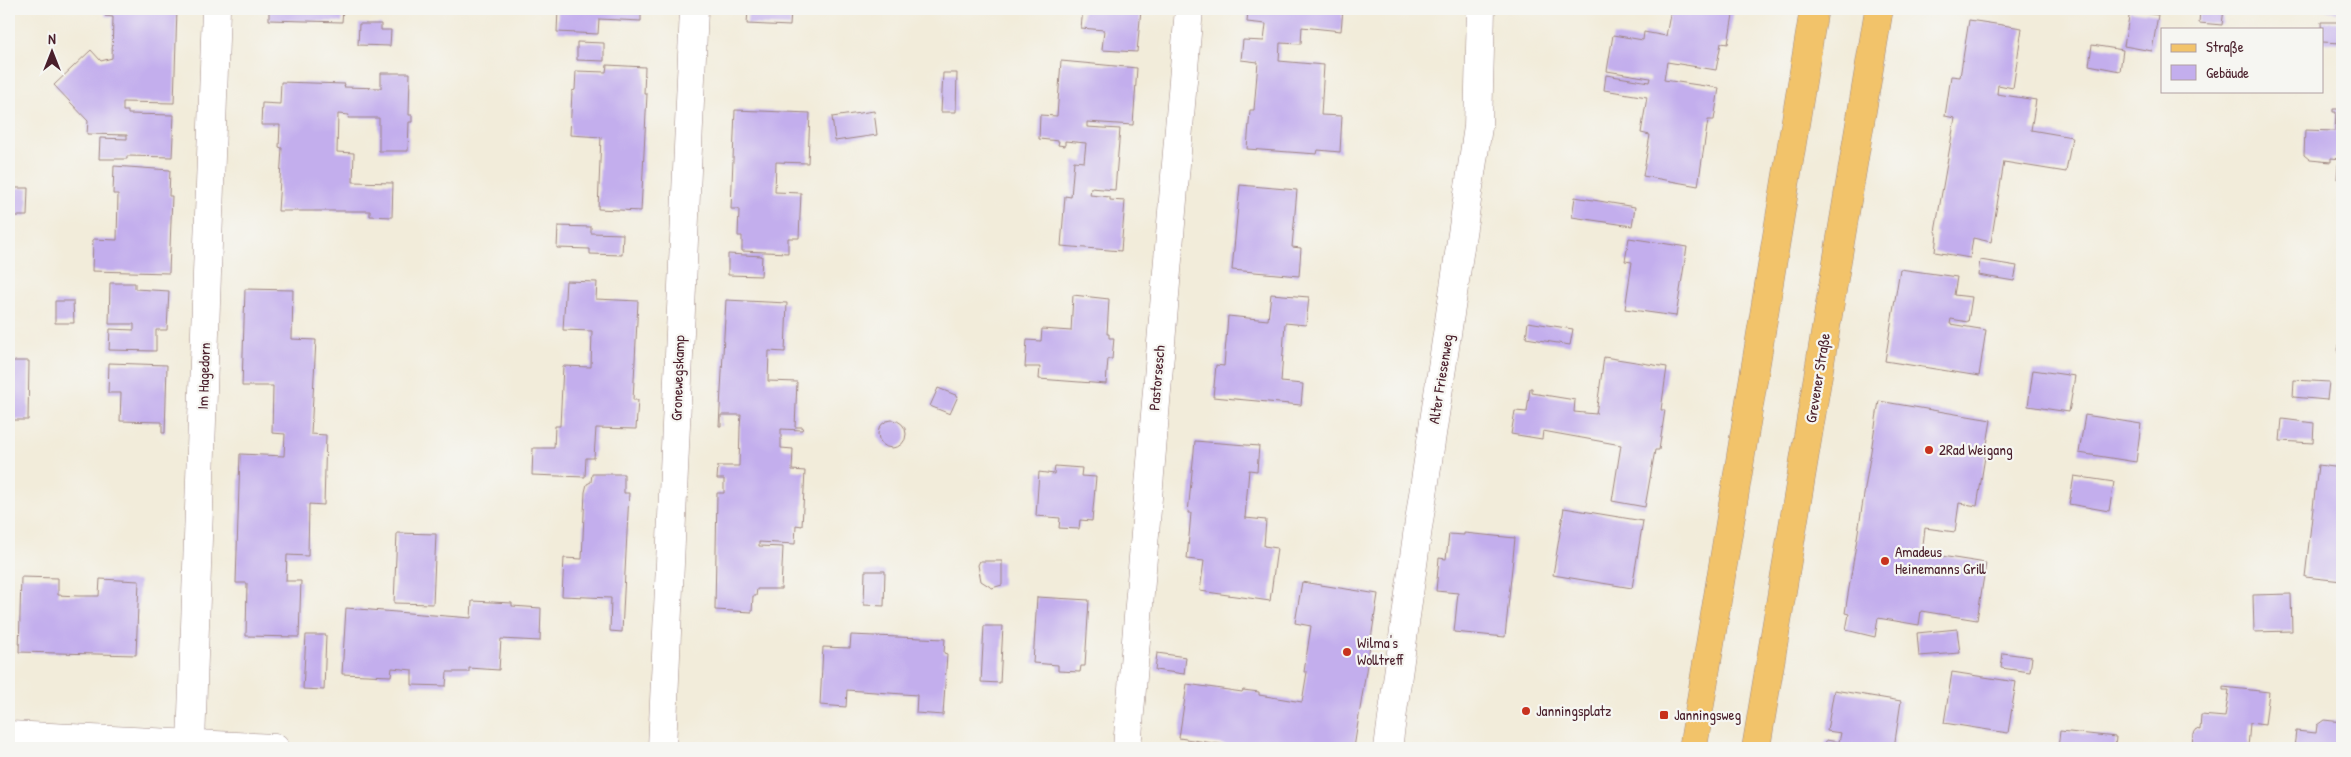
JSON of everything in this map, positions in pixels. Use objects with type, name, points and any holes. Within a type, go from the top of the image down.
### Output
[{"type":"main road","points":[[1693,748],[1814,9]]},
{"type":"main road","name":"Grevener Straße","points":[[1756,748],[1879,9]]},
{"type":"street","name":"Im Hagedorn","points":[[191,744],[216,9]]},
{"type":"street","name":"Gronewegskamp","points":[[662,748],[694,9]]},
{"type":"street","name":"Pastorsesch","points":[[1127,748],[1189,9]]},
{"type":"street","name":"Alter Friesenweg","points":[[1388,748],[1418,528],[1478,127],[1481,9]]},
{"type":"street","points":[[9,735],[275,748]]},
{"type":"building","points":[[105,9],[177,9],[174,103],[123,102],[123,111],[128,111],[128,114],[174,115],[172,157],[127,156],[127,159],[99,159],[100,138],[127,139],[127,135],[87,134],[88,121],[54,85],[91,50],[101,61],[112,58],[113,17],[105,16]]},
{"type":"building","points":[[269,9],[343,9],[342,22],[269,20]]},
{"type":"building","points":[[558,9],[641,9],[641,21],[599,19],[598,34],[557,32]]},
{"type":"building","points":[[748,9],[791,9],[790,26],[747,24]]},
{"type":"building","points":[[1083,9],[1141,9],[1137,52],[1102,50],[1104,30],[1081,28]]},
{"type":"building","points":[[1248,9],[1343,9],[1341,31],[1302,27],[1301,44],[1280,43],[1279,61],[1324,65],[1321,115],[1342,116],[1340,152],[1318,150],[1317,154],[1247,149],[1250,110],[1254,110],[1258,62],[1241,60],[1243,40],[1264,41],[1266,24],[1247,22]]},
{"type":"building","points":[[1671,9],[1734,9],[1728,44],[1721,43],[1716,70],[1667,62],[1664,80],[1719,88],[1714,120],[1708,120],[1698,186],[1643,176],[1650,135],[1641,133],[1647,97],[1604,90],[1606,75],[1649,82],[1650,78],[1607,71],[1613,35],[1643,40],[1644,32],[1666,36]]},
{"type":"building","points":[[2200,9],[2224,9],[2222,25],[2199,23]]},
{"type":"building","points":[[2325,9],[2342,9],[2342,12],[2329,11]]},
{"type":"building","points":[[2130,11],[2158,15],[2152,51],[2124,46]]},
{"type":"building","points":[[1969,20],[2022,28],[2013,88],[1998,85],[1997,94],[2036,100],[2031,130],[2072,137],[2066,172],[2004,162],[1991,242],[1973,238],[1970,258],[1935,252],[1937,233],[1935,232],[1955,118],[1945,116],[1951,76],[1960,77]]},
{"type":"building","points":[[2321,22],[2342,22],[2342,43],[2324,42],[2324,28],[2321,28]]},
{"type":"building","points":[[359,24],[381,24],[381,30],[391,30],[390,46],[358,45]]},
{"type":"building","points":[[577,42],[604,43],[604,61],[577,60]]},
{"type":"building","points":[[2092,45],[2123,50],[2120,71],[2089,65]]},
{"type":"building","points":[[1061,61],[1137,68],[1133,125],[1087,122],[1087,127],[1120,129],[1115,190],[1091,188],[1090,195],[1110,197],[1110,200],[1125,201],[1121,251],[1061,246],[1065,196],[1071,197],[1074,161],[1084,162],[1086,143],[1065,141],[1065,146],[1058,145],[1059,141],[1039,139],[1040,115],[1057,116]]},
{"type":"building","points":[[607,65],[645,67],[644,94],[647,94],[641,211],[598,209],[601,137],[570,135],[572,91],[575,90],[576,71],[606,72]]},
{"type":"building","points":[[381,73],[410,73],[409,115],[412,115],[412,122],[409,122],[408,151],[379,151],[379,118],[348,118],[349,115],[338,114],[337,152],[354,153],[353,182],[393,183],[392,217],[370,216],[370,211],[278,211],[282,148],[279,147],[280,125],[261,125],[262,103],[280,104],[281,82],[345,84],[344,87],[381,88]]},
{"type":"building","points":[[943,73],[957,73],[956,112],[941,112]]},
{"type":"building","points":[[2333,109],[2342,109],[2342,159],[2331,158],[2331,162],[2310,160],[2304,155],[2305,130],[2335,131],[2336,112],[2333,112]]},
{"type":"building","points":[[735,110],[810,113],[808,163],[776,162],[775,192],[801,193],[799,238],[788,238],[788,253],[742,251],[742,236],[738,236],[739,209],[731,209]]},
{"type":"building","points":[[874,111],[877,135],[835,141],[832,117]]},
{"type":"building","points":[[2338,164],[2342,165],[2342,179],[2337,179]]},
{"type":"building","points":[[114,166],[170,170],[169,196],[172,196],[169,273],[92,271],[93,239],[117,240],[118,194],[113,194]]},
{"type":"building","points":[[1240,185],[1297,190],[1292,247],[1301,248],[1299,276],[1232,270]]},
{"type":"building","points":[[9,188],[28,188],[27,216],[9,216]]},
{"type":"building","points":[[1575,197],[1635,207],[1632,226],[1572,217]]},
{"type":"building","points":[[558,226],[591,227],[591,233],[623,234],[622,255],[590,254],[590,249],[557,248]]},
{"type":"building","points":[[1629,238],[1687,247],[1676,316],[1625,309],[1632,262],[1625,261]]},
{"type":"building","points":[[728,254],[762,256],[761,276],[728,275]]},
{"type":"building","points":[[1980,260],[2017,266],[2014,281],[1978,275]]},
{"type":"building","points":[[1900,269],[1957,277],[1954,295],[1972,297],[1968,322],[1951,319],[1950,324],[1986,330],[1979,376],[1885,361]]},
{"type":"building","points":[[566,281],[597,282],[596,299],[638,301],[633,400],[638,400],[636,429],[596,428],[594,458],[586,458],[585,477],[532,475],[533,448],[554,448],[555,426],[560,426],[563,366],[591,367],[592,331],[563,330]]},
{"type":"building","points":[[110,283],[135,283],[135,289],[169,291],[167,330],[156,330],[156,351],[109,350],[110,329],[134,330],[134,324],[109,324]]},
{"type":"building","points":[[245,289],[293,290],[292,339],[316,340],[311,434],[326,435],[324,505],[309,504],[308,556],[287,555],[286,581],[301,581],[299,637],[246,636],[247,583],[236,583],[240,454],[284,456],[285,434],[272,433],[273,386],[242,386]]},
{"type":"building","points":[[1271,294],[1309,297],[1306,325],[1285,323],[1281,382],[1303,384],[1301,405],[1213,397],[1216,365],[1224,366],[1228,316],[1268,320]]},
{"type":"building","points":[[1073,295],[1109,299],[1107,334],[1109,334],[1109,338],[1114,338],[1112,359],[1108,359],[1106,384],[1039,379],[1040,367],[1025,367],[1027,340],[1041,341],[1042,329],[1071,331]]},
{"type":"building","points":[[726,300],[787,303],[785,352],[769,351],[768,381],[797,382],[795,427],[803,427],[802,430],[781,429],[781,448],[793,449],[792,470],[805,471],[802,526],[796,525],[795,544],[759,542],[759,546],[783,547],[781,589],[757,589],[756,596],[753,596],[752,612],[715,610],[717,493],[724,493],[724,479],[717,479],[718,466],[739,466],[741,415],[721,415],[721,426],[719,426]]},
{"type":"building","points":[[55,301],[73,301],[74,323],[55,323]]},
{"type":"building","points":[[2342,319],[2342,354],[2338,353]]},
{"type":"building","points":[[1528,322],[1573,329],[1570,345],[1526,338]]},
{"type":"building","points":[[1604,357],[1667,367],[1661,410],[1665,410],[1659,450],[1655,450],[1645,507],[1612,501],[1621,445],[1543,431],[1542,439],[1511,434],[1515,411],[1527,412],[1530,388],[1532,388],[1532,393],[1575,400],[1574,412],[1596,414]]},
{"type":"building","points":[[9,361],[29,361],[28,420],[9,420]]},
{"type":"building","points":[[109,363],[167,365],[165,433],[162,433],[162,422],[120,421],[121,393],[108,393]]},
{"type":"building","points":[[2033,370],[2075,376],[2069,412],[2028,406]]},
{"type":"building","points":[[2294,380],[2329,382],[2327,400],[2293,397]]},
{"type":"building","points":[[938,388],[958,396],[950,414],[930,406]]},
{"type":"building","points":[[1879,401],[1991,420],[1977,506],[1959,503],[1955,532],[1925,528],[1922,553],[1986,563],[1977,620],[1921,611],[1919,625],[1878,618],[1875,637],[1846,630],[1849,614],[1845,613]]},
{"type":"building","points":[[2085,415],[2141,424],[2136,462],[2079,453]]},
{"type":"building","points":[[2282,419],[2314,423],[2313,443],[2280,441]]},
{"type":"building","points":[[892,420],[902,424],[906,434],[902,444],[892,448],[882,444],[878,434],[882,424]]},
{"type":"building","points":[[1195,441],[1259,446],[1257,471],[1249,470],[1245,518],[1266,520],[1264,546],[1277,548],[1270,601],[1200,591],[1204,561],[1187,559],[1191,513],[1188,513]]},
{"type":"building","points":[[2318,465],[2342,468],[2342,581],[2305,577]]},
{"type":"building","points":[[1055,466],[1082,468],[1081,476],[1096,477],[1092,521],[1080,520],[1079,529],[1059,528],[1060,518],[1036,516],[1039,472],[1054,474]]},
{"type":"building","points":[[592,474],[624,474],[624,493],[629,493],[622,632],[610,631],[611,598],[562,596],[564,558],[582,559],[585,492],[587,484],[591,482]]},
{"type":"building","points":[[2074,476],[2114,482],[2109,511],[2069,504]]},
{"type":"building","points":[[1564,508],[1643,521],[1632,588],[1553,575]]},
{"type":"building","points":[[397,533],[436,534],[433,604],[394,603]]},
{"type":"building","points":[[1464,533],[1515,538],[1505,637],[1454,632],[1458,593],[1436,591],[1439,558],[1446,559],[1449,534],[1464,535]]},
{"type":"building","points":[[980,561],[1002,561],[1002,585],[992,588],[981,581],[978,565]]},
{"type":"building","points":[[865,571],[885,571],[884,606],[864,605]]},
{"type":"building","points":[[21,577],[58,578],[58,595],[78,596],[99,596],[100,579],[139,581],[136,655],[19,652]]},
{"type":"building","points":[[1302,582],[1378,594],[1354,748],[1246,748],[1179,738],[1187,684],[1242,692],[1243,690],[1259,692],[1259,695],[1302,702],[1307,672],[1304,672],[1311,626],[1295,623]]},
{"type":"building","points":[[2291,594],[2292,631],[2254,632],[2253,595]]},
{"type":"building","points":[[1037,597],[1089,600],[1085,666],[1081,666],[1080,672],[1058,671],[1058,665],[1033,663]]},
{"type":"building","points":[[472,601],[512,603],[512,606],[541,608],[540,641],[501,639],[499,670],[469,668],[469,672],[447,672],[446,686],[412,685],[412,670],[392,668],[391,676],[342,674],[346,608],[471,618]]},
{"type":"building","points":[[984,626],[1003,626],[1000,683],[981,682]]},
{"type":"building","points":[[1957,629],[1960,653],[1919,656],[1917,633]]},
{"type":"building","points":[[306,635],[326,635],[324,690],[303,689]]},
{"type":"building","points":[[851,635],[945,639],[944,653],[947,654],[943,715],[916,713],[917,695],[847,690],[846,707],[820,705],[823,647],[850,648]]},
{"type":"building","points":[[1157,653],[1186,657],[1184,674],[1155,670]]},
{"type":"building","points":[[2003,653],[2032,657],[2030,672],[2001,668]]},
{"type":"building","points":[[1952,672],[2016,682],[2008,733],[1944,723]]},
{"type":"building","points":[[2223,687],[2269,692],[2265,725],[2250,723],[2248,748],[2192,748],[2193,733],[2196,729],[2200,730],[2201,715],[2225,717],[2229,690],[2223,690]]},
{"type":"building","points":[[1834,690],[1901,701],[1894,748],[1825,748],[1826,740],[1839,742],[1841,733],[1827,731]]},
{"type":"building","points":[[2324,720],[2342,722],[2342,748],[2294,748],[2296,731],[2316,733],[2317,725]]},
{"type":"building","points":[[2060,731],[2116,737],[2115,748],[2058,748]]},
{"type":"place","name":"2Rad Weigang","points":[[1929,450]]},
{"type":"place","name":"Amadeus Heinemanns Grill","points":[[1885,561]]},
{"type":"place","name":"Wilma's Wolltreff","points":[[1347,652]]},
{"type":"place","name":"Janningsplatz","points":[[1526,711]]},
{"type":"place","name":"Janningsweg","points":[[1664,715]]}]
